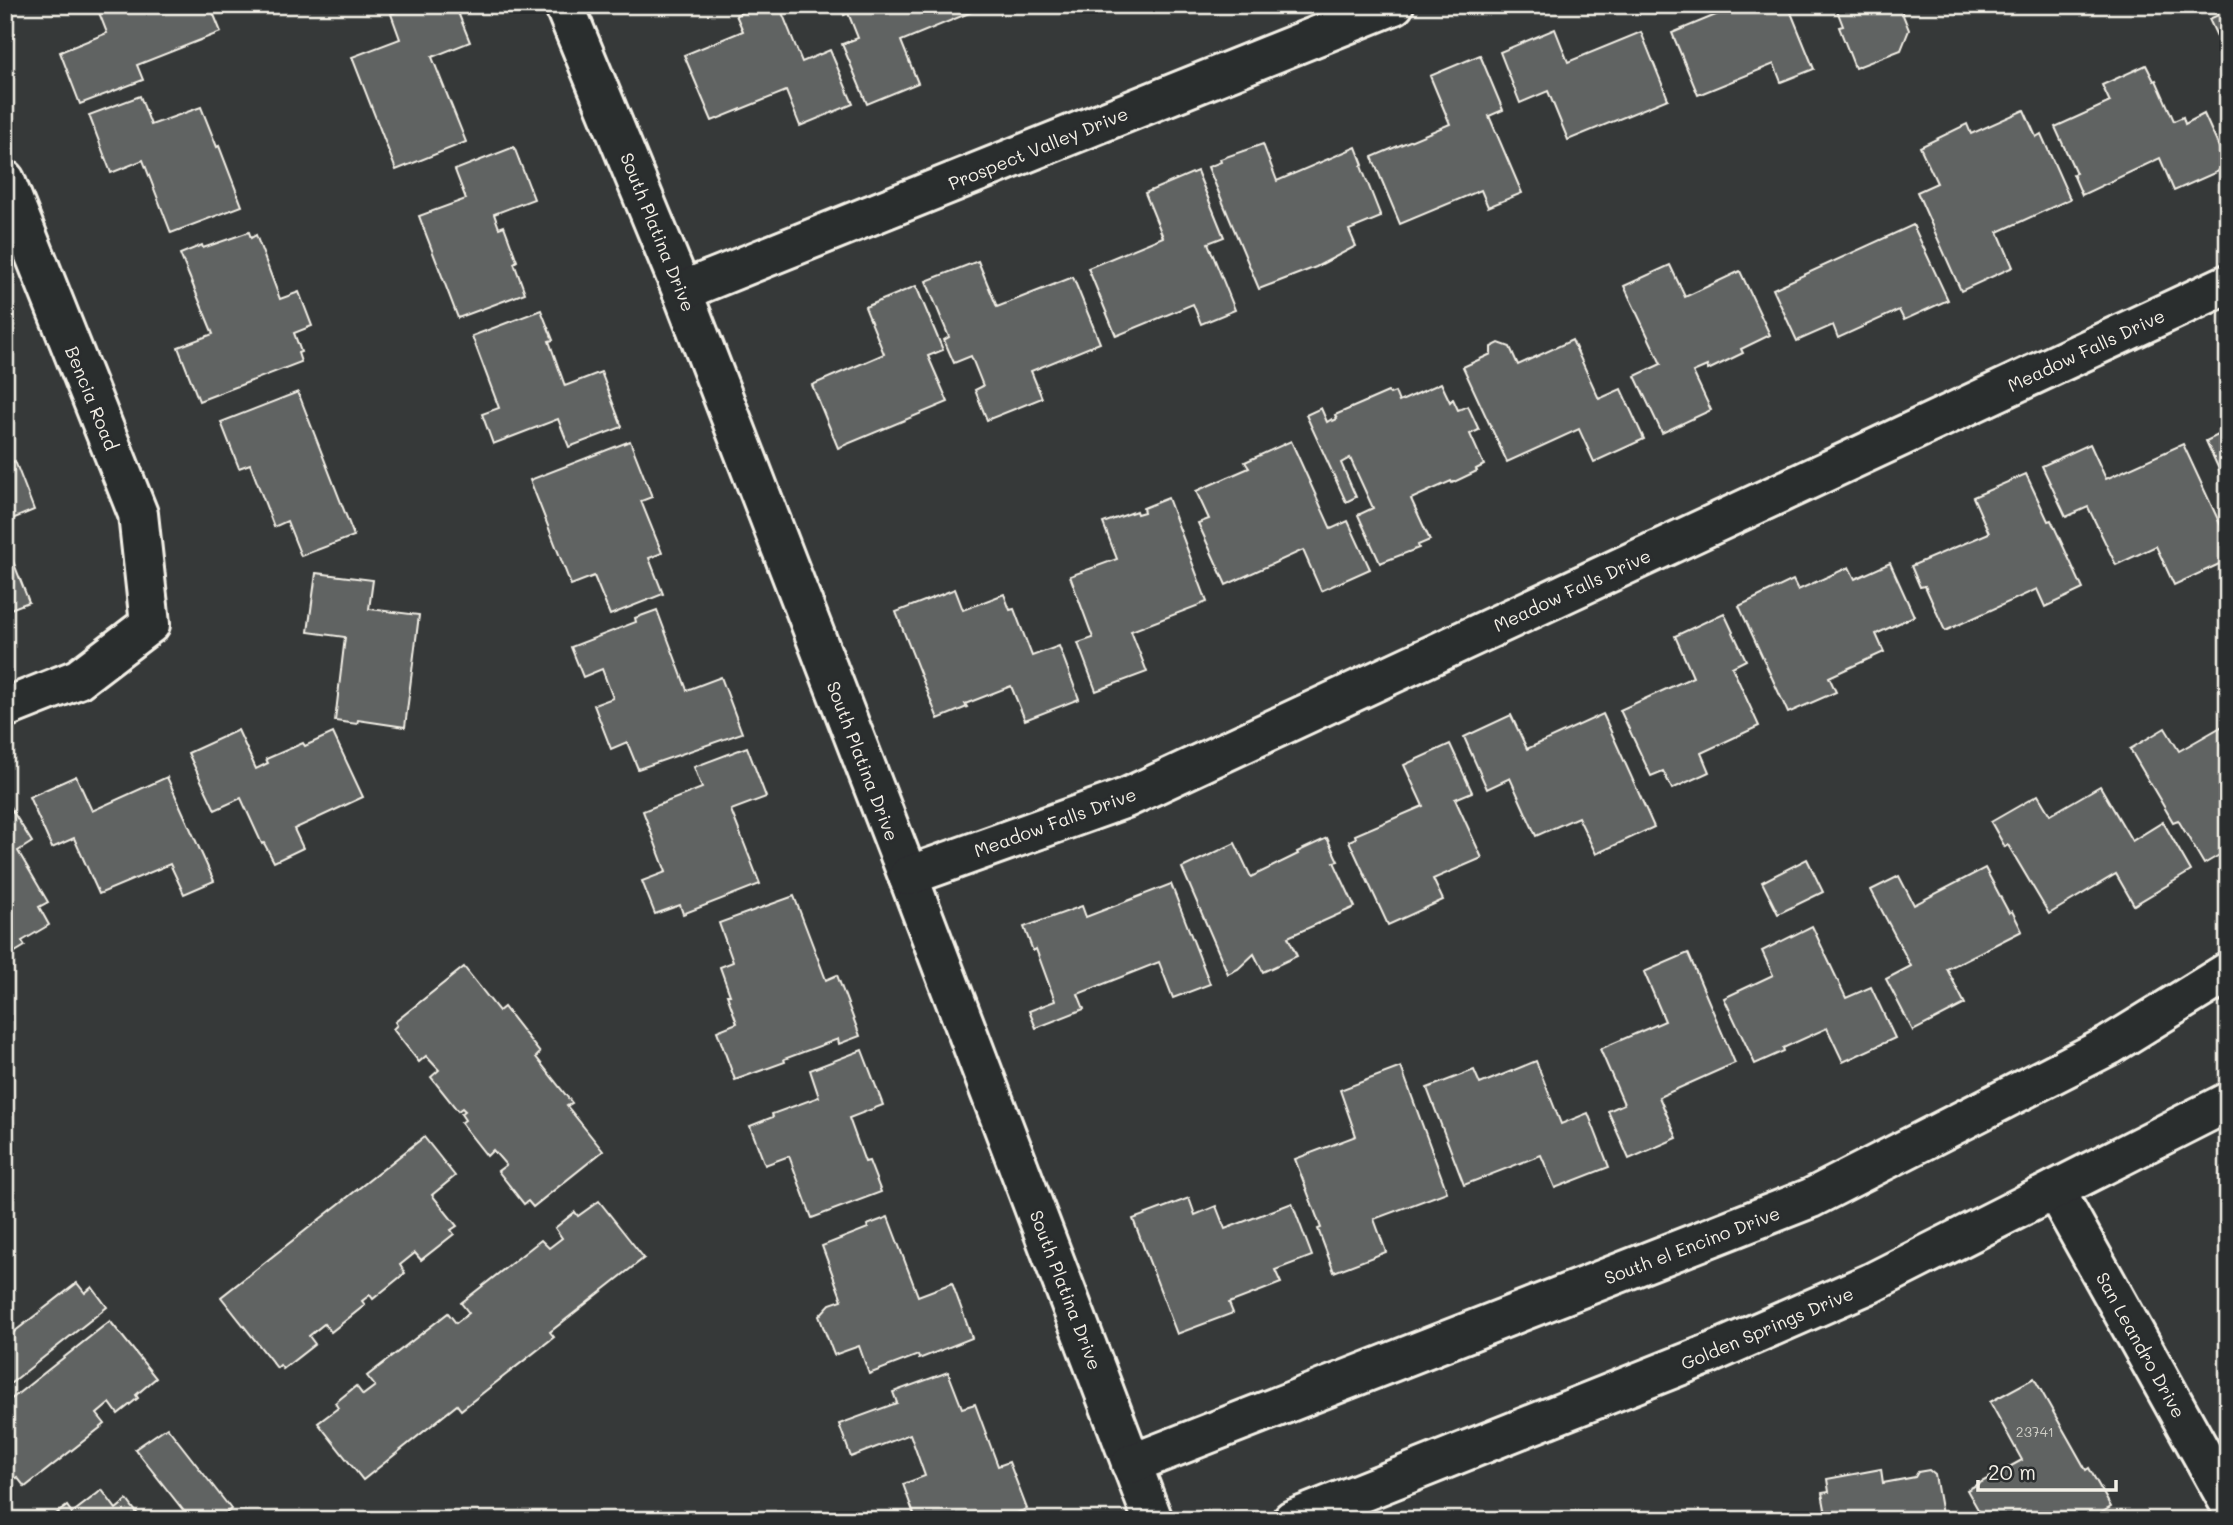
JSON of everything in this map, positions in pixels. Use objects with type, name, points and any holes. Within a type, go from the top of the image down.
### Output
[{"type":"street","name":"South Platina Drive","points":[[564,5],[682,291],[1153,1520]]},
{"type":"street","name":"Prospect Valley Drive","points":[[682,291],[1394,5]]},
{"type":"street","name":"Bencia Road","points":[[5,180],[138,514],[150,624],[78,679],[5,708]]},
{"type":"street","name":"Meadow Falls Drive","points":[[908,876],[1126,798],[2228,284]]},
{"type":"street","name":"South el Encino Drive","points":[[1131,1464],[1811,1198],[2110,1045],[2228,972]]},
{"type":"street","name":"Golden Springs Drive","points":[[1292,1520],[1709,1354],[1871,1283],[2228,1102]]},
{"type":"street","name":"San Leandro Drive","points":[[2055,1190],[2228,1501]]},
{"type":"building","points":[[96,5],[210,5],[221,32],[137,65],[143,80],[80,104],[60,52],[107,33]]},
{"type":"building","points":[[413,5],[455,5],[470,42],[432,57],[466,142],[396,170],[352,57],[400,39],[391,14]]},
{"type":"building","points":[[759,5],[779,5],[802,62],[830,50],[853,104],[800,126],[786,91],[712,121],[684,55],[743,31],[736,15]]},
{"type":"building","points":[[840,5],[978,5],[979,9],[901,41],[918,83],[867,104],[842,44],[858,38],[848,13],[844,15]]},
{"type":"building","points":[[1740,5],[1788,5],[1814,69],[1781,82],[1774,64],[1698,95],[1672,33]]},
{"type":"building","points":[[1835,5],[1914,5],[1901,10],[1909,30],[1901,50],[1855,68],[1839,27],[1843,26]]},
{"type":"building","points":[[2228,11],[2228,60],[2209,19]]},
{"type":"building","points":[[1555,29],[1568,62],[1641,32],[1668,99],[1568,140],[1548,91],[1520,103],[1500,52]]},
{"type":"building","points":[[1480,55],[1503,110],[1489,116],[1522,193],[1488,207],[1481,190],[1400,224],[1372,157],[1450,124],[1430,76]]},
{"type":"building","points":[[2146,65],[2154,81],[2156,80],[2174,121],[2183,117],[2185,124],[2204,114],[2228,167],[2174,191],[2160,158],[2082,195],[2073,174],[2076,173],[2055,127],[2110,102],[2102,85]]},
{"type":"building","points":[[140,96],[151,125],[201,107],[242,206],[171,233],[143,160],[111,173],[89,115]]},
{"type":"building","points":[[2024,110],[2036,137],[2041,134],[2070,199],[1998,232],[2013,267],[1961,291],[1917,192],[1937,183],[1920,147],[1967,124],[1971,134]]},
{"type":"building","points":[[1263,144],[1277,181],[1356,147],[1381,217],[1349,230],[1356,246],[1316,267],[1259,289],[1208,167],[1221,162],[1220,159]]},
{"type":"building","points":[[514,147],[534,199],[494,214],[499,228],[504,226],[525,293],[458,318],[419,216],[466,199],[455,170]]},
{"type":"building","points":[[1197,171],[1224,237],[1208,243],[1235,310],[1201,324],[1193,304],[1116,336],[1088,268],[1163,237],[1145,193]]},
{"type":"building","points":[[1913,225],[1948,300],[1904,320],[1899,310],[1838,338],[1833,325],[1797,341],[1773,289]]},
{"type":"building","points":[[249,232],[251,238],[256,235],[280,299],[299,292],[312,326],[294,333],[301,352],[298,353],[301,362],[199,401],[178,347],[213,334],[180,254]]},
{"type":"building","points":[[978,261],[997,307],[1073,277],[1100,343],[1031,371],[1042,398],[987,420],[975,390],[983,386],[971,356],[954,363],[944,340],[949,337],[926,281]]},
{"type":"building","points":[[1670,265],[1685,297],[1740,271],[1770,335],[1741,349],[1743,353],[1708,370],[1707,366],[1693,372],[1711,410],[1662,433],[1635,376],[1661,364],[1624,286]]},
{"type":"building","points":[[916,286],[943,350],[928,356],[948,402],[838,448],[812,385],[884,354],[865,307]]},
{"type":"building","points":[[541,310],[553,340],[549,341],[565,386],[601,372],[622,427],[569,447],[558,419],[493,444],[482,414],[499,408],[472,336]]},
{"type":"building","points":[[1572,340],[1599,399],[1621,389],[1644,439],[1594,462],[1579,429],[1507,462],[1463,367],[1491,354],[1491,347],[1499,343],[1510,347],[1518,365]]},
{"type":"building","points":[[1441,383],[1450,402],[1453,399],[1458,410],[1468,406],[1479,430],[1470,434],[1484,465],[1452,483],[1451,481],[1411,499],[1430,540],[1418,545],[1419,548],[1380,563],[1358,515],[1373,508],[1350,458],[1341,463],[1356,497],[1346,502],[1306,415],[1321,408],[1327,422],[1332,419],[1333,421],[1337,419],[1335,415],[1388,392],[1395,392],[1399,402]]},
{"type":"building","points":[[298,392],[354,536],[301,556],[287,521],[274,527],[250,464],[239,468],[221,422]]},
{"type":"building","points":[[2228,430],[2228,489],[2206,441]]},
{"type":"building","points":[[630,441],[652,497],[641,501],[662,553],[649,558],[663,594],[610,615],[594,576],[571,585],[530,480]]},
{"type":"building","points":[[1291,441],[1331,529],[1348,521],[1370,569],[1321,591],[1303,550],[1226,585],[1198,523],[1209,519],[1196,491],[1249,468],[1245,462]]},
{"type":"building","points":[[2090,444],[2106,479],[2183,444],[2228,541],[2228,560],[2174,585],[2156,546],[2116,565],[2088,507],[2066,517],[2042,466]]},
{"type":"building","points":[[15,461],[34,510],[5,522],[5,464]]},
{"type":"building","points":[[2026,474],[2083,589],[2045,607],[2037,589],[1945,631],[1925,586],[1920,587],[1911,566],[1989,533],[1973,497]]},
{"type":"building","points":[[1168,498],[1207,602],[1131,631],[1147,672],[1096,691],[1078,643],[1093,638],[1070,576],[1117,559],[1103,523],[1136,511],[1137,514],[1144,512],[1143,508]]},
{"type":"building","points":[[5,541],[29,602],[5,611]]},
{"type":"building","points":[[1890,563],[1914,616],[1876,634],[1884,652],[1829,677],[1836,692],[1788,713],[1739,606],[1793,580],[1798,590],[1849,567],[1855,579]]},
{"type":"building","points":[[316,573],[373,580],[369,609],[419,615],[405,727],[358,720],[357,724],[335,721],[345,637],[308,632]]},
{"type":"building","points":[[955,589],[963,610],[1004,594],[1010,610],[1014,609],[1032,656],[1059,646],[1079,699],[1025,720],[1011,686],[965,704],[967,707],[938,719],[896,612]]},
{"type":"building","points":[[657,610],[687,690],[721,677],[742,733],[638,769],[627,742],[611,749],[594,705],[613,698],[602,669],[583,677],[571,647],[636,622],[635,618]]},
{"type":"building","points":[[1724,613],[1746,660],[1732,667],[1759,726],[1701,753],[1709,772],[1672,789],[1663,771],[1651,776],[1620,710],[1693,677],[1675,636]]},
{"type":"building","points":[[1603,714],[1654,827],[1596,854],[1578,817],[1536,836],[1510,778],[1487,789],[1464,737],[1511,715],[1527,749]]},
{"type":"building","points":[[2228,723],[2228,850],[2204,864],[2178,820],[2173,822],[2130,749],[2165,728],[2179,751]]},
{"type":"building","points":[[238,730],[256,769],[268,763],[266,759],[333,733],[363,797],[294,829],[303,848],[274,862],[264,843],[262,844],[241,798],[215,810],[188,753]]},
{"type":"building","points":[[1450,744],[1472,792],[1455,799],[1482,858],[1433,879],[1443,900],[1388,925],[1349,841],[1356,838],[1355,835],[1423,806],[1404,765]]},
{"type":"building","points":[[747,747],[766,797],[731,810],[760,884],[683,914],[680,905],[655,914],[642,881],[666,872],[643,811],[702,788],[694,767]]},
{"type":"building","points":[[76,776],[92,811],[167,777],[214,881],[184,894],[170,864],[99,894],[74,838],[52,848],[29,797]]},
{"type":"building","points":[[2100,786],[2132,841],[2163,822],[2191,871],[2134,905],[2116,874],[2049,914],[2008,845],[2005,847],[1991,822],[2038,795],[2050,815]]},
{"type":"building","points":[[5,799],[32,842],[18,851],[48,902],[39,907],[49,925],[22,941],[25,946],[5,958]]},
{"type":"building","points":[[1327,838],[1338,861],[1334,862],[1355,907],[1288,937],[1297,956],[1263,972],[1254,954],[1238,969],[1228,974],[1182,868],[1235,843],[1251,877]]},
{"type":"building","points":[[1807,859],[1823,892],[1778,914],[1762,882]]},
{"type":"building","points":[[1985,868],[2022,931],[1947,969],[1965,1004],[1913,1031],[1886,979],[1911,966],[1871,890],[1899,876],[1914,905]]},
{"type":"building","points":[[1171,884],[1210,984],[1173,998],[1159,962],[1078,994],[1084,1009],[1036,1028],[1029,1011],[1055,1001],[1036,949],[1033,951],[1024,927],[1082,906],[1086,917]]},
{"type":"building","points":[[794,896],[826,980],[837,975],[860,1036],[839,1044],[838,1039],[735,1080],[717,1031],[737,1023],[720,967],[733,962],[719,923]]},
{"type":"building","points":[[1812,926],[1846,998],[1871,987],[1895,1038],[1843,1062],[1827,1028],[1755,1064],[1724,998],[1773,975],[1762,951]]},
{"type":"building","points":[[1688,953],[1735,1063],[1659,1097],[1677,1138],[1629,1159],[1608,1111],[1624,1104],[1600,1049],[1665,1021],[1644,972]]},
{"type":"building","points":[[464,967],[499,1011],[504,1007],[540,1053],[536,1057],[572,1103],[567,1106],[603,1151],[533,1207],[528,1201],[524,1204],[498,1171],[506,1165],[493,1150],[487,1156],[461,1123],[465,1120],[461,1114],[465,1111],[462,1108],[458,1111],[431,1077],[439,1070],[426,1056],[419,1062],[393,1029],[397,1025],[395,1022]]},
{"type":"building","points":[[862,1050],[883,1105],[849,1118],[865,1162],[869,1161],[881,1192],[812,1218],[789,1156],[765,1165],[750,1126],[773,1117],[772,1114],[819,1097],[810,1070]]},
{"type":"building","points":[[1536,1061],[1561,1124],[1588,1113],[1609,1167],[1555,1188],[1541,1155],[1464,1185],[1427,1088],[1474,1070],[1480,1084]]},
{"type":"building","points":[[1401,1067],[1447,1192],[1374,1219],[1386,1252],[1334,1272],[1295,1159],[1356,1136],[1340,1090]]},
{"type":"building","points":[[424,1137],[455,1176],[432,1195],[457,1226],[451,1230],[454,1234],[421,1260],[415,1253],[400,1265],[405,1273],[373,1299],[370,1295],[362,1301],[365,1305],[331,1332],[324,1324],[309,1336],[315,1344],[283,1369],[280,1365],[277,1368],[221,1297]]},
{"type":"building","points":[[1189,1198],[1195,1215],[1216,1206],[1225,1229],[1292,1203],[1312,1256],[1275,1270],[1281,1283],[1229,1303],[1233,1313],[1177,1334],[1133,1219]]},
{"type":"building","points":[[599,1201],[644,1258],[550,1332],[554,1337],[461,1410],[457,1405],[363,1480],[318,1423],[338,1408],[335,1403],[356,1386],[363,1395],[375,1386],[367,1376],[448,1313],[456,1323],[469,1313],[461,1303],[541,1240],[549,1248],[562,1238],[555,1228],[575,1212],[578,1216]]},
{"type":"building","points":[[888,1217],[918,1296],[952,1283],[972,1338],[919,1359],[918,1355],[869,1374],[859,1346],[834,1355],[819,1316],[830,1304],[842,1300],[822,1246]]},
{"type":"building","points":[[77,1283],[85,1293],[92,1287],[107,1307],[5,1388],[5,1339]]},
{"type":"building","points":[[110,1321],[156,1378],[136,1395],[138,1398],[118,1414],[110,1403],[97,1414],[105,1424],[25,1487],[17,1477],[5,1486],[5,1404]]},
{"type":"building","points":[[948,1372],[962,1408],[975,1404],[998,1466],[1009,1462],[1027,1509],[999,1520],[916,1520],[903,1484],[925,1476],[910,1434],[851,1457],[839,1424],[897,1403],[893,1392]]},
{"type":"building","points":[[2034,1378],[2086,1470],[2089,1468],[2111,1507],[2089,1520],[1984,1520],[1967,1490],[2022,1460],[1990,1402]]},
{"type":"building","points":[[167,1427],[231,1509],[218,1520],[191,1520],[135,1449]]},
{"type":"building","points":[[1881,1469],[1883,1483],[1915,1477],[1918,1472],[1929,1470],[1935,1475],[1943,1520],[1827,1520],[1822,1493],[1829,1492],[1827,1479]]},
{"type":"building","points":[[102,1490],[116,1509],[127,1500],[142,1520],[48,1520],[67,1506],[72,1513]]}]
